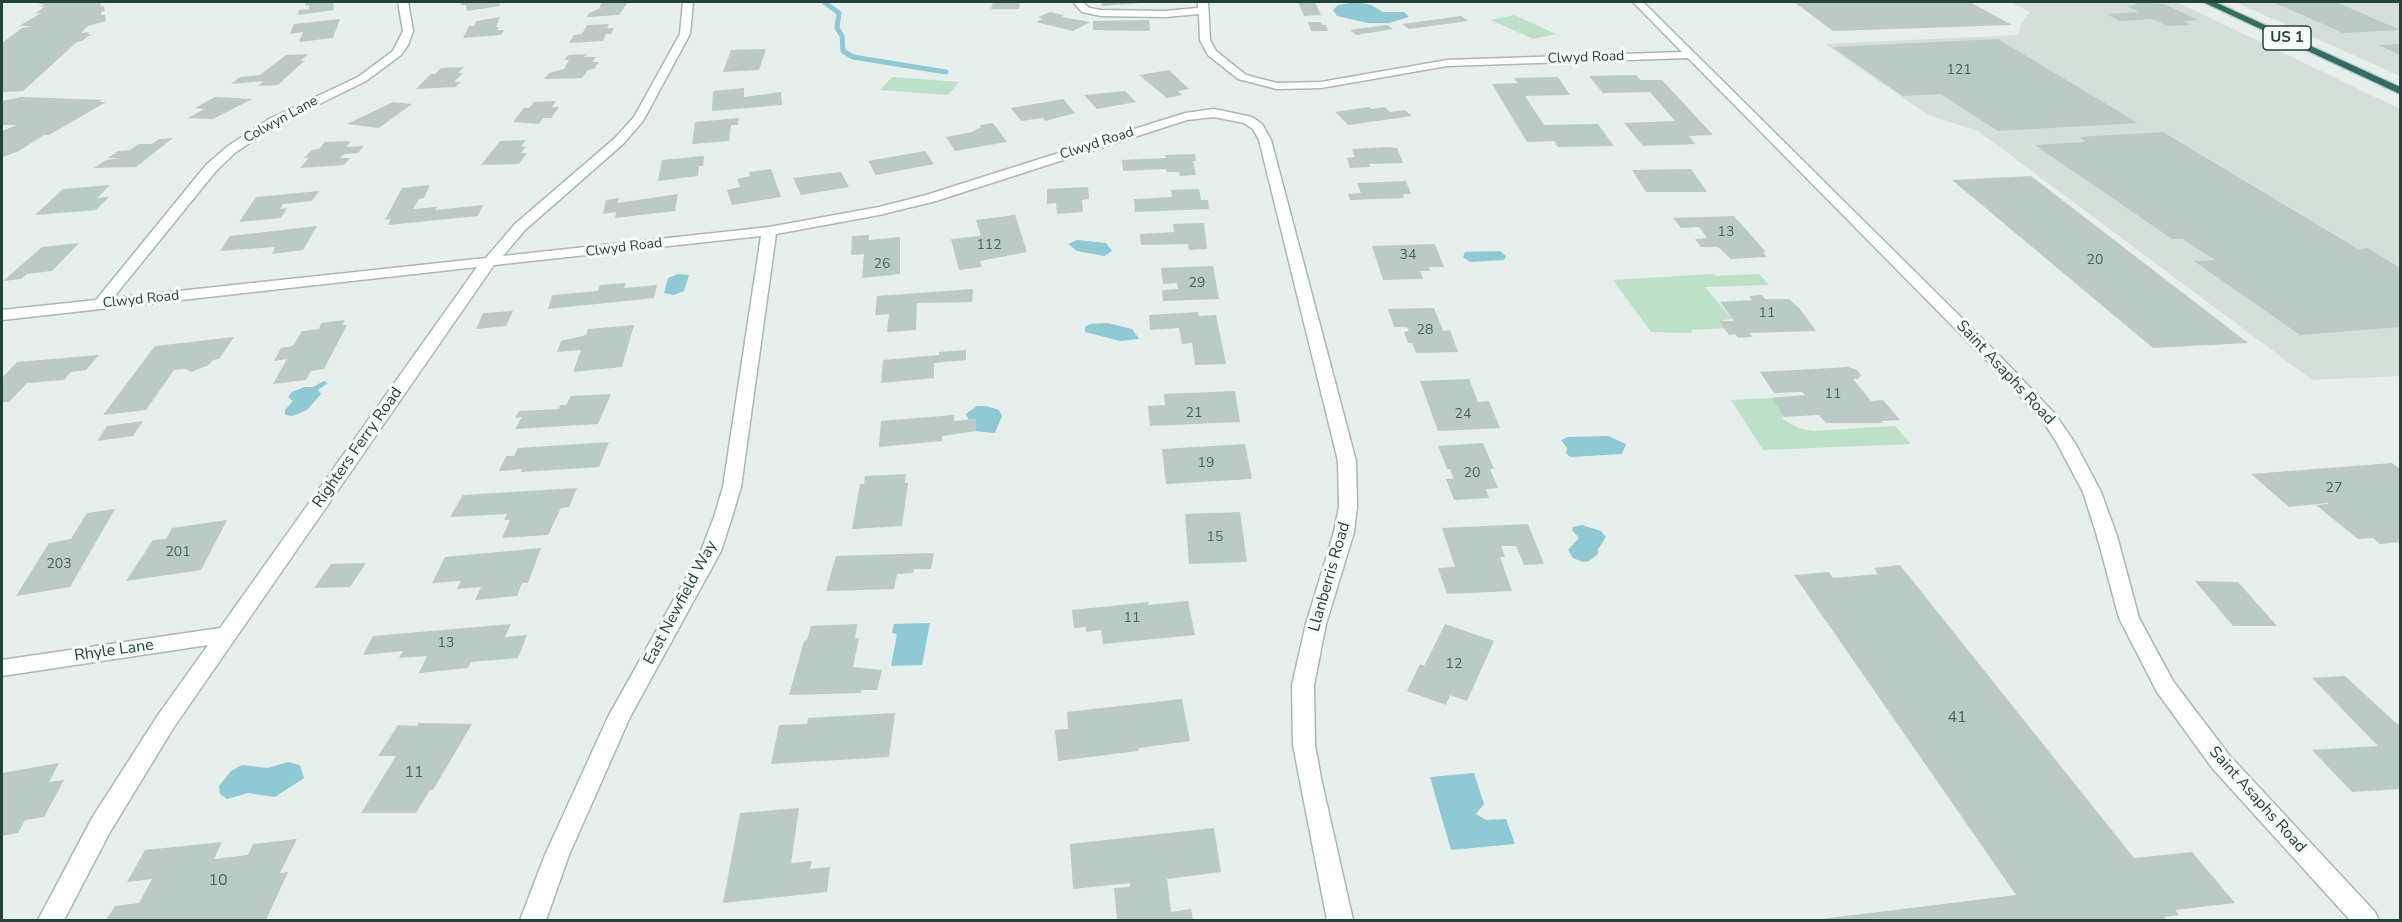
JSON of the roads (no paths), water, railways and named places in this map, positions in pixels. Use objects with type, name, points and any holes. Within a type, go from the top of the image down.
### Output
[{"type":"highway","name":"US 1","points":[[2208,2],[2400,91]]},
{"type":"street","name":"Colwyn Lane","points":[[99,305],[212,168],[227,153],[273,122],[362,79],[397,53],[408,31],[403,2]]},
{"type":"street","name":"Righters Ferry Road","points":[[51,921],[135,769],[226,635],[488,263],[539,210],[620,141],[639,118],[685,34],[688,2]]},
{"type":"street","points":[[1078,2],[1082,7],[1092,11],[1165,14],[1203,6]]},
{"type":"street","name":"Saint Asaphs Road","points":[[1638,2],[1994,359],[2049,418],[2072,452],[2092,492],[2108,536],[2119,587],[2129,618],[2165,686],[2221,762],[2367,921]]},
{"type":"street","name":"Clwyd Road","points":[[1203,6],[1205,40],[1212,53],[1235,73],[1268,85],[1295,87],[1321,85],[1452,62],[1690,55]]},
{"type":"street","name":"Clwyd Road","points":[[2,315],[769,231],[858,215],[931,198],[1185,117],[1214,113],[1232,115]]},
{"type":"street","name":"Llanberris Road","points":[[1232,115],[1248,120],[1261,130],[1347,461],[1348,507],[1344,532],[1308,657],[1303,685],[1303,714],[1309,778],[1340,921]]},
{"type":"street","name":"East Newfield Way","points":[[533,921],[557,855],[610,736],[706,561],[723,518],[732,486],[769,231]]},
{"type":"street","name":"Rhyle Lane","points":[[2,668],[226,635]]},
{"type":"water","points":[[1356,2],[1371,5],[1383,12],[1404,12],[1409,17],[1389,23],[1368,23],[1337,16],[1333,10],[1338,5]]},
{"type":"water","points":[[1077,240],[1106,243],[1112,251],[1104,256],[1077,251],[1068,244]]},
{"type":"water","points":[[1500,251],[1506,256],[1504,260],[1470,262],[1463,257],[1465,252]]},
{"type":"water","points":[[678,274],[689,275],[684,291],[674,295],[664,293],[668,278]]},
{"type":"water","points":[[1108,323],[1132,329],[1139,339],[1120,341],[1085,332],[1085,327],[1090,324]]},
{"type":"water","points":[[324,381],[328,383],[318,390],[321,394],[307,410],[293,416],[285,415],[285,410],[293,401],[288,397],[292,392],[304,387],[313,387]]},
{"type":"water","points":[[977,406],[999,410],[1002,416],[995,433],[973,431],[976,431],[976,419],[969,420],[966,414]]},
{"type":"water","points":[[1608,436],[1626,444],[1622,454],[1570,457],[1561,440],[1568,437]]},
{"type":"water","points":[[1582,525],[1601,531],[1606,537],[1598,549],[1598,554],[1589,561],[1583,562],[1573,558],[1568,550],[1579,538],[1572,530],[1573,527]]},
{"type":"water","points":[[930,623],[922,665],[891,666],[897,634],[892,633],[894,624]]},
{"type":"water","points":[[288,762],[300,765],[304,778],[275,797],[248,793],[227,799],[220,794],[219,786],[231,771],[242,765],[268,768]]},
{"type":"water","points":[[1474,773],[1484,804],[1476,814],[1486,820],[1506,819],[1515,844],[1451,850],[1430,777]]},
{"type":"waterway","points":[[824,2],[839,13],[837,28],[842,36],[843,51],[853,57],[946,72]]}]
